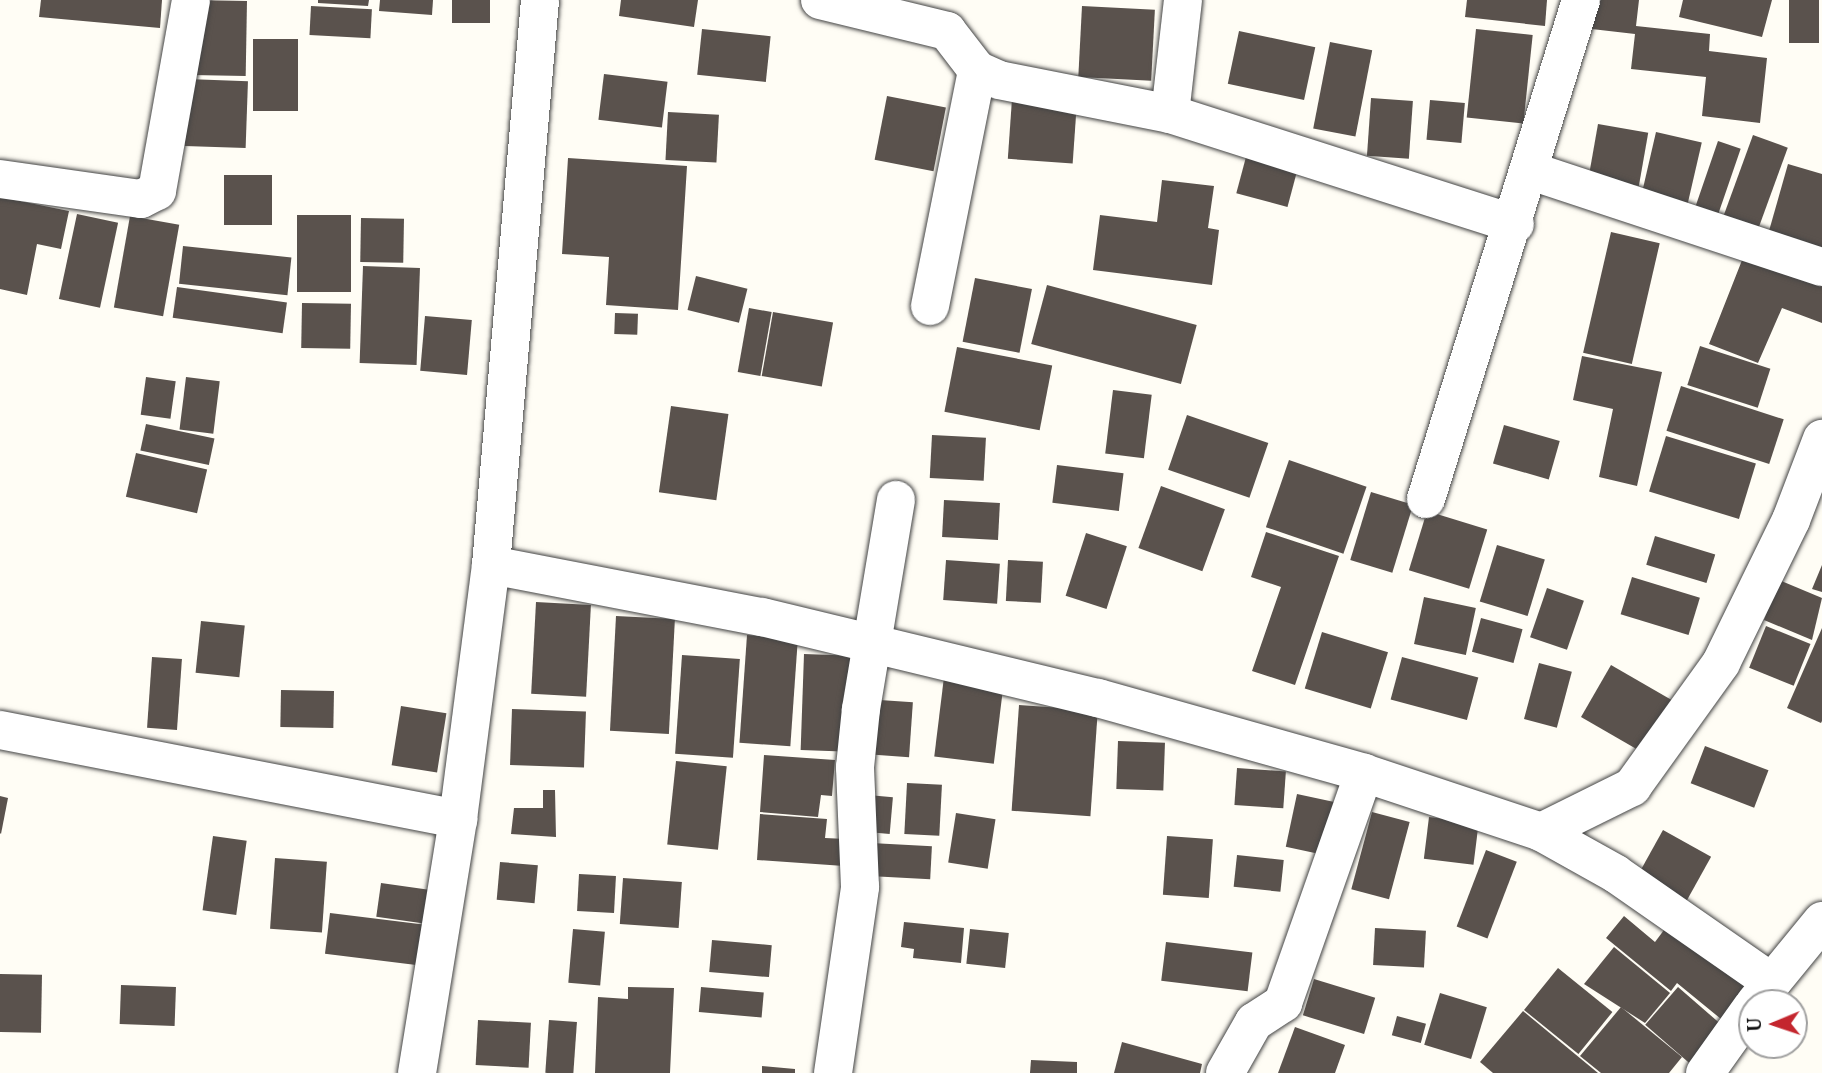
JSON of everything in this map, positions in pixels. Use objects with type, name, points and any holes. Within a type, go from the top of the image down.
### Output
[{"type":"street","points":[[0,179],[141,199],[157,191],[191,0]]},
{"type":"street","points":[[417,1073],[457,819],[491,565],[540,0]]},
{"type":"street","points":[[820,0],[949,15],[977,70],[930,306]]},
{"type":"street","points":[[1170,114],[1184,0]]},
{"type":"street","points":[[1426,499],[1515,224],[1581,0]]},
{"type":"street","points":[[977,70],[999,80],[1170,114],[1515,224]]},
{"type":"street","points":[[1531,171],[1822,267]]},
{"type":"street","points":[[1541,832],[1632,787],[1704,686],[1791,520],[1822,439]]},
{"type":"street","points":[[833,1073],[860,887],[855,767],[870,646],[896,500]]},
{"type":"street","points":[[491,565],[762,617],[870,646],[1098,698],[1364,773],[1541,832],[1616,874],[1750,989]]},
{"type":"street","points":[[0,730],[457,819]]},
{"type":"street","points":[[1225,1073],[1254,1022],[1283,1003],[1364,773]]},
{"type":"street","points":[[1766,989],[1822,921]]},
{"type":"street","points":[[1705,1073],[1738,1027]]},
{"type":"building","points":[[41,0],[162,0],[160,28],[39,17]]},
{"type":"building","points":[[193,0],[247,1],[246,76],[192,75]]},
{"type":"building","points":[[318,0],[369,0],[368,6],[318,3]]},
{"type":"building","points":[[380,0],[433,0],[432,15],[379,11]]},
{"type":"building","points":[[452,0],[490,0],[490,23],[452,23]]},
{"type":"building","points":[[621,0],[698,0],[694,27],[619,16]]},
{"type":"building","points":[[1467,0],[1547,0],[1545,26],[1465,17]]},
{"type":"building","points":[[1586,0],[1639,0],[1636,26],[1710,34],[1709,51],[1767,58],[1760,123],[1702,116],[1706,77],[1631,69],[1635,34],[1583,28]]},
{"type":"building","points":[[1683,0],[1772,0],[1762,37],[1679,17]]},
{"type":"building","points":[[1789,0],[1819,0],[1819,43],[1789,43]]},
{"type":"building","points":[[311,6],[372,9],[370,38],[309,35]]},
{"type":"building","points":[[1082,6],[1155,10],[1151,81],[1078,77]]},
{"type":"building","points":[[702,29],[771,36],[766,82],[697,75]]},
{"type":"building","points":[[1476,29],[1533,35],[1523,123],[1467,118]]},
{"type":"building","points":[[1239,31],[1315,47],[1304,100],[1228,84]]},
{"type":"building","points":[[253,39],[298,39],[298,111],[253,111]]},
{"type":"building","points":[[1330,42],[1372,50],[1355,137],[1313,128]]},
{"type":"building","points":[[604,74],[668,82],[662,127],[598,120]]},
{"type":"building","points":[[187,79],[248,81],[246,148],[185,146]]},
{"type":"building","points":[[887,96],[946,107],[933,171],[875,160]]},
{"type":"building","points":[[1371,98],[1413,101],[1409,159],[1367,156]]},
{"type":"building","points":[[1012,99],[1077,104],[1073,163],[1008,159]]},
{"type":"building","points":[[1430,100],[1465,103],[1461,143],[1427,140]]},
{"type":"building","points":[[668,112],[719,115],[716,163],[665,160]]},
{"type":"building","points":[[1598,124],[1648,133],[1639,186],[1589,177]]},
{"type":"building","points":[[1656,132],[1702,143],[1686,210],[1640,199]]},
{"type":"building","points":[[1753,135],[1788,148],[1758,228],[1724,216]]},
{"type":"building","points":[[1718,141],[1741,149],[1716,220],[1694,212]]},
{"type":"building","points":[[1250,142],[1301,156],[1287,207],[1236,193]]},
{"type":"building","points":[[568,158],[687,166],[678,310],[606,305],[609,257],[562,254]]},
{"type":"building","points":[[1788,164],[1822,174],[1822,261],[1765,245]]},
{"type":"building","points":[[224,175],[272,175],[272,225],[224,225]]},
{"type":"building","points":[[1162,180],[1214,186],[1208,228],[1219,230],[1212,285],[1093,270],[1100,215],[1157,222]]},
{"type":"building","points":[[0,197],[69,211],[61,249],[37,244],[27,295],[0,289]]},
{"type":"building","points":[[77,214],[118,223],[100,308],[59,299]]},
{"type":"building","points":[[297,215],[351,215],[351,292],[297,292]]},
{"type":"building","points":[[130,216],[179,225],[163,316],[114,308]]},
{"type":"building","points":[[361,218],[404,219],[403,263],[360,262]]},
{"type":"building","points":[[1611,232],[1660,243],[1632,364],[1583,353]]},
{"type":"building","points":[[1748,245],[1822,274],[1822,323],[1782,308],[1758,363],[1709,344]]},
{"type":"building","points":[[183,246],[291,257],[287,295],[179,284]]},
{"type":"building","points":[[363,266],[420,268],[417,365],[360,363]]},
{"type":"building","points":[[696,276],[747,289],[739,323],[688,310]]},
{"type":"building","points":[[975,278],[1032,289],[1020,353],[963,342]]},
{"type":"building","points":[[1047,285],[1197,325],[1181,384],[1031,344]]},
{"type":"building","points":[[177,287],[287,302],[283,333],[173,318]]},
{"type":"building","points":[[302,303],[351,304],[350,349],[301,348]]},
{"type":"building","points":[[749,308],[772,312],[760,376],[738,372]]},
{"type":"building","points":[[773,312],[833,323],[822,387],[762,376]]},
{"type":"building","points":[[615,313],[638,314],[637,335],[614,334]]},
{"type":"building","points":[[425,316],[472,320],[467,375],[420,371]]},
{"type":"building","points":[[1700,346],[1770,369],[1758,408],[1687,385]]},
{"type":"building","points":[[957,347],[1052,366],[1040,430],[944,412]]},
{"type":"building","points":[[1582,356],[1662,372],[1637,486],[1599,477],[1613,409],[1573,400]]},
{"type":"building","points":[[146,377],[176,381],[170,419],[141,415]]},
{"type":"building","points":[[186,377],[220,381],[213,434],[180,430]]},
{"type":"building","points":[[1681,386],[1784,419],[1769,464],[1666,431]]},
{"type":"building","points":[[1113,390],[1152,395],[1144,458],[1105,454]]},
{"type":"building","points":[[671,406],[728,414],[716,500],[659,492]]},
{"type":"building","points":[[1187,415],[1268,443],[1249,498],[1168,470]]},
{"type":"building","points":[[146,424],[214,439],[209,465],[140,450]]},
{"type":"building","points":[[1504,425],[1560,441],[1549,479],[1493,463]]},
{"type":"building","points":[[932,435],[986,438],[984,481],[930,478]]},
{"type":"building","points":[[1666,436],[1756,463],[1739,519],[1649,491]]},
{"type":"building","points":[[136,453],[207,469],[197,513],[126,497]]},
{"type":"building","points":[[1289,460],[1367,487],[1343,554],[1266,527]]},
{"type":"building","points":[[1057,465],[1124,473],[1119,511],[1052,503]]},
{"type":"building","points":[[1161,486],[1225,509],[1202,571],[1138,548]]},
{"type":"building","points":[[1371,492],[1413,505],[1392,573],[1350,560]]},
{"type":"building","points":[[944,500],[1000,503],[998,540],[942,537]]},
{"type":"building","points":[[1427,511],[1487,529],[1469,589],[1409,570]]},
{"type":"building","points":[[1266,532],[1339,556],[1295,685],[1252,671],[1281,587],[1251,577]]},
{"type":"building","points":[[1086,533],[1127,546],[1107,609],[1066,596]]},
{"type":"building","points":[[1655,536],[1715,554],[1706,583],[1646,565]]},
{"type":"building","points":[[1497,545],[1545,560],[1528,616],[1480,601]]},
{"type":"building","points":[[946,560],[1000,564],[997,604],[943,600]]},
{"type":"building","points":[[1008,560],[1043,562],[1041,603],[1006,601]]},
{"type":"building","points":[[1822,565],[1822,592],[1812,589]]},
{"type":"building","points":[[1632,577],[1700,598],[1688,635],[1621,614]]},
{"type":"building","points":[[1779,580],[1822,598],[1812,640],[1764,620]]},
{"type":"building","points":[[1547,588],[1584,601],[1567,650],[1530,637]]},
{"type":"building","points":[[1424,597],[1476,608],[1466,655],[1414,644]]},
{"type":"building","points":[[536,602],[591,605],[586,697],[531,694]]},
{"type":"building","points":[[616,616],[675,619],[669,734],[610,731]]},
{"type":"building","points":[[1481,618],[1523,629],[1513,663],[1472,652]]},
{"type":"building","points":[[201,621],[245,626],[239,677],[196,673]]},
{"type":"building","points":[[1766,626],[1811,644],[1794,686],[1749,668]]},
{"type":"building","points":[[1822,628],[1822,721],[1821,723],[1787,708]]},
{"type":"building","points":[[1322,632],[1388,652],[1371,709],[1305,688]]},
{"type":"building","points":[[747,635],[798,639],[790,746],[739,743]]},
{"type":"building","points":[[804,654],[853,656],[850,752],[801,750]]},
{"type":"building","points":[[682,655],[740,659],[733,758],[675,754]]},
{"type":"building","points":[[152,657],[182,659],[177,730],[147,728]]},
{"type":"building","points":[[1402,657],[1478,677],[1467,720],[1391,700]]},
{"type":"building","points":[[1539,663],[1572,672],[1557,728],[1524,719]]},
{"type":"building","points":[[1611,665],[1674,701],[1644,753],[1581,717]]},
{"type":"building","points":[[944,677],[1004,684],[994,764],[934,756]]},
{"type":"building","points":[[281,690],[334,691],[333,728],[280,727]]},
{"type":"building","points":[[865,699],[913,702],[909,757],[861,754]]},
{"type":"building","points":[[1019,705],[1098,711],[1090,816],[1012,811]]},
{"type":"building","points":[[401,706],[446,713],[437,772],[392,765]]},
{"type":"building","points":[[512,709],[586,712],[584,768],[510,765]]},
{"type":"building","points":[[1118,741],[1165,743],[1163,791],[1116,789]]},
{"type":"building","points":[[1705,746],[1768,770],[1754,808],[1691,783]]},
{"type":"building","points":[[764,755],[835,760],[832,796],[821,795],[818,817],[760,812]]},
{"type":"building","points":[[676,761],[727,766],[718,850],[667,845]]},
{"type":"building","points":[[1237,768],[1286,771],[1283,808],[1234,805]]},
{"type":"building","points":[[907,783],[942,785],[939,836],[904,834]]},
{"type":"building","points":[[543,790],[555,790],[556,837],[511,834],[514,808],[543,808]]},
{"type":"building","points":[[1297,794],[1340,803],[1329,856],[1286,847]]},
{"type":"building","points":[[868,795],[893,797],[890,834],[865,832]]},
{"type":"building","points":[[0,796],[8,798],[1,834],[0,833]]},
{"type":"building","points":[[1372,812],[1410,822],[1389,899],[1351,889]]},
{"type":"building","points":[[956,813],[996,819],[988,869],[948,862]]},
{"type":"building","points":[[760,814],[827,819],[825,838],[846,839],[844,866],[757,860]]},
{"type":"building","points":[[1429,817],[1479,823],[1474,865],[1424,859]]},
{"type":"building","points":[[1663,830],[1711,857],[1686,901],[1638,875]]},
{"type":"building","points":[[213,836],[247,841],[236,915],[203,910]]},
{"type":"building","points":[[1167,836],[1213,839],[1209,898],[1163,895]]},
{"type":"building","points":[[871,843],[932,846],[930,879],[869,876]]},
{"type":"building","points":[[1486,850],[1517,862],[1487,938],[1457,927]]},
{"type":"building","points":[[1237,855],[1284,860],[1280,892],[1234,887]]},
{"type":"building","points":[[275,858],[327,862],[322,932],[270,929]]},
{"type":"building","points":[[500,862],[538,865],[535,903],[497,900]]},
{"type":"building","points":[[579,874],[616,876],[614,913],[577,911]]},
{"type":"building","points":[[623,878],[682,882],[679,928],[620,924]]},
{"type":"building","points":[[381,883],[431,890],[426,924],[376,917]]},
{"type":"building","points":[[330,913],[427,925],[422,966],[325,954]]},
{"type":"building","points":[[1624,916],[1655,942],[1673,918],[1750,983],[1745,989],[1738,989],[1738,998],[1721,1019],[1677,983],[1671,991],[1606,938]]},
{"type":"building","points":[[904,922],[964,928],[961,963],[913,958],[914,949],[901,947]]},
{"type":"building","points":[[1375,928],[1426,931],[1424,968],[1373,965]]},
{"type":"building","points":[[573,929],[605,932],[600,986],[568,983]]},
{"type":"building","points":[[970,929],[1009,933],[1005,968],[966,964]]},
{"type":"building","points":[[712,940],[772,945],[769,977],[709,972]]},
{"type":"building","points":[[1166,942],[1252,953],[1248,991],[1161,981]]},
{"type":"building","points":[[1614,947],[1670,993],[1645,1023],[1584,984]]},
{"type":"building","points":[[1558,968],[1612,1012],[1578,1054],[1524,1010]]},
{"type":"building","points":[[0,974],[42,975],[41,1033],[0,1032]]},
{"type":"building","points":[[1314,979],[1375,998],[1364,1034],[1303,1015]]},
{"type":"building","points":[[121,985],[176,987],[175,1026],[120,1024]]},
{"type":"building","points":[[628,987],[674,988],[670,1073],[595,1073],[598,997],[628,999]]},
{"type":"building","points":[[701,987],[764,992],[762,1017],[699,1012]]},
{"type":"building","points":[[1678,987],[1728,1030],[1695,1068],[1645,1025]]},
{"type":"building","points":[[1440,993],[1487,1007],[1471,1059],[1424,1045]]},
{"type":"building","points":[[1621,1007],[1682,1057],[1669,1073],[1601,1073],[1580,1056]]},
{"type":"building","points":[[1523,1011],[1598,1073],[1493,1073],[1480,1062]]},
{"type":"building","points":[[1397,1016],[1426,1024],[1421,1043],[1392,1035]]},
{"type":"building","points":[[478,1020],[531,1023],[529,1068],[476,1065]]},
{"type":"building","points":[[549,1020],[577,1022],[573,1073],[545,1073]]},
{"type":"building","points":[[1295,1027],[1345,1045],[1335,1073],[1278,1073]]},
{"type":"building","points":[[1122,1042],[1202,1064],[1200,1073],[1114,1073]]},
{"type":"building","points":[[1031,1060],[1077,1062],[1077,1073],[1030,1073]]},
{"type":"building","points":[[762,1066],[795,1069],[795,1073],[762,1073]]}]
